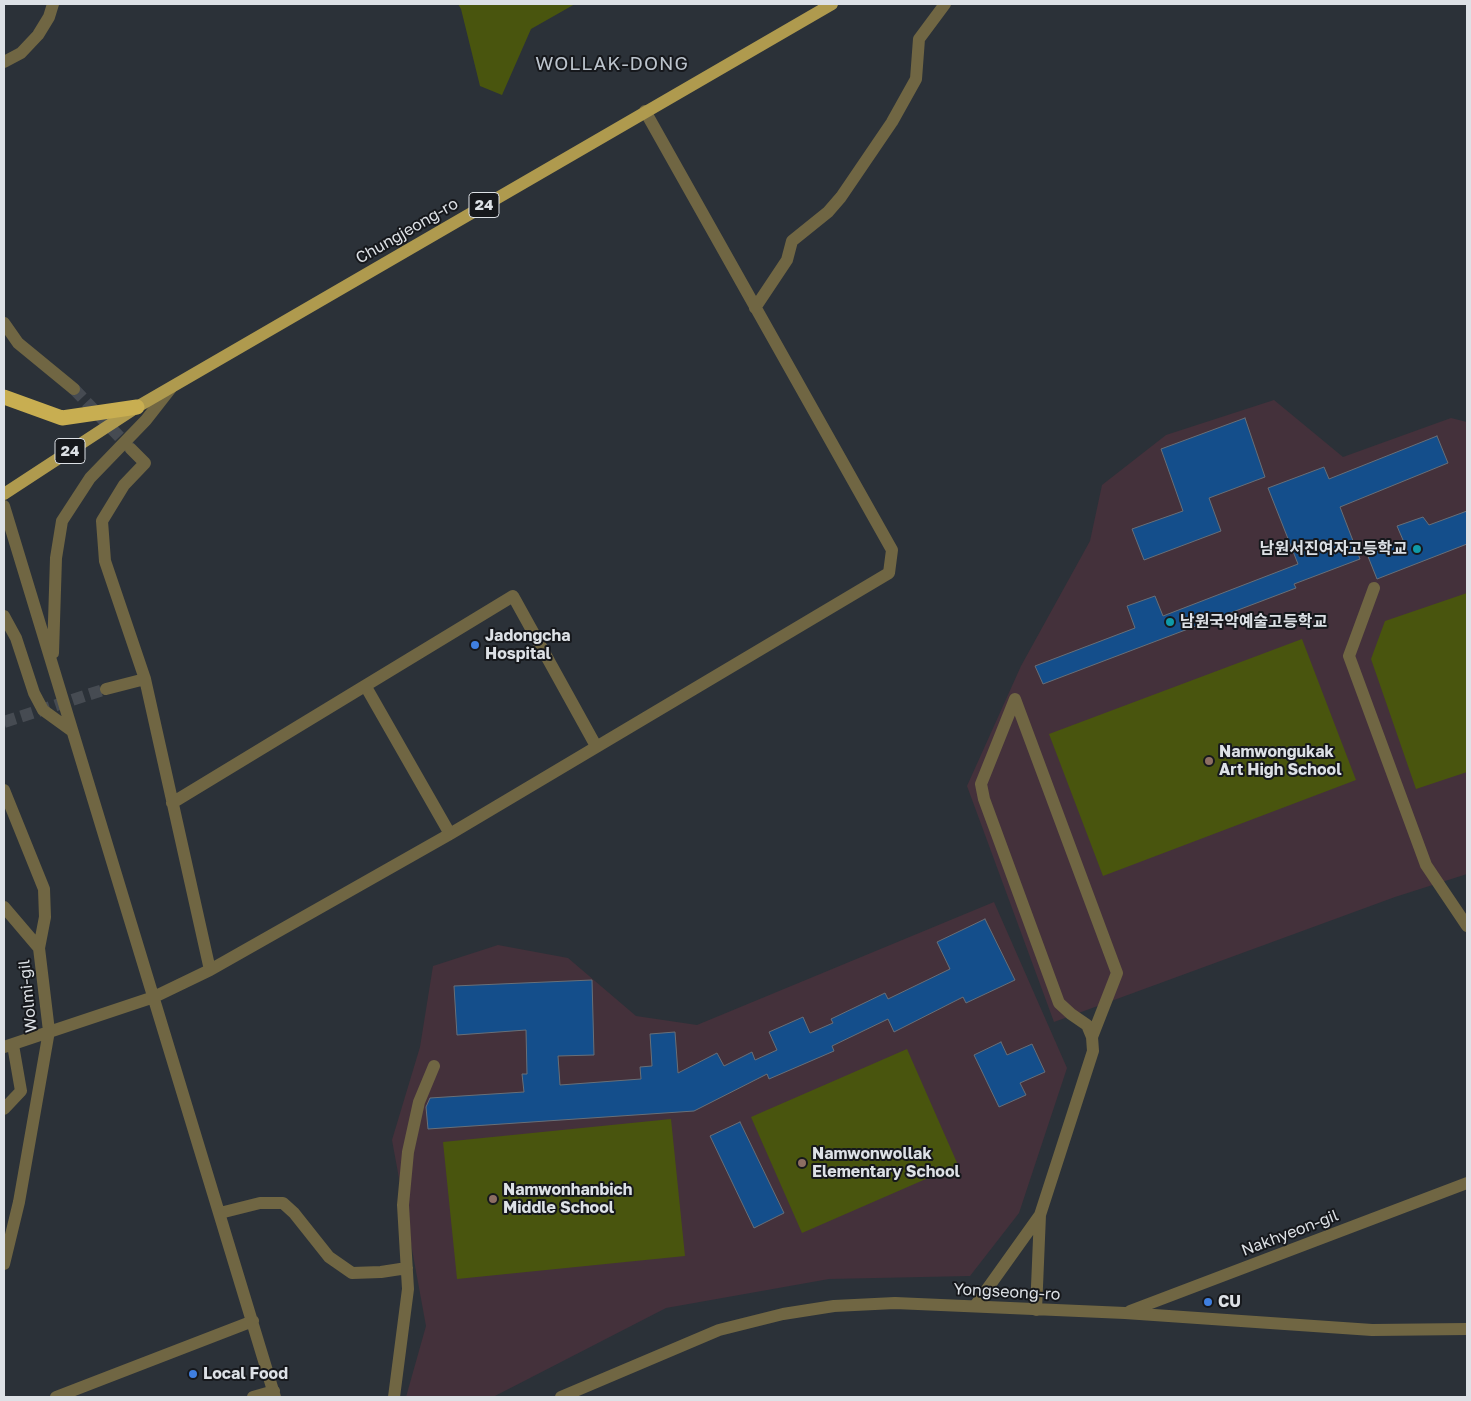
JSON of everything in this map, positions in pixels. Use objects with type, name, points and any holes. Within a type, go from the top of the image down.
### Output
[{"type":"highway","points":[[4,397],[62,418],[137,408]]},
{"type":"main road","name":"Chungjeong-ro","points":[[4,494],[137,408],[645,110],[832,4]]},
{"type":"street","points":[[4,62],[21,52],[38,35],[49,17],[53,4]]},
{"type":"street","points":[[755,308],[786,260],[792,241],[828,212],[841,197],[892,122],[916,79],[919,39],[945,4]]},
{"type":"street","points":[[4,1109],[21,1091],[8,1046],[50,1030],[154,997],[210,970],[450,834],[889,573],[892,550],[645,110]]},
{"type":"street","points":[[4,323],[18,342],[74,389]]},
{"type":"street","points":[[54,668],[56,558],[62,521],[90,478],[146,420],[171,388]]},
{"type":"street","points":[[131,449],[145,463],[124,485],[102,521],[105,561],[145,679],[210,970]]},
{"type":"street","points":[[4,506],[274,1394],[254,1397]]},
{"type":"street","points":[[1374,588],[1349,656],[1426,865],[1467,926]]},
{"type":"street","points":[[172,802],[366,687],[513,596],[596,746]]},
{"type":"street","points":[[4,616],[16,638],[34,694],[43,710],[72,731]]},
{"type":"street","points":[[106,690],[145,679]]},
{"type":"street","points":[[366,687],[450,834]]},
{"type":"street","points":[[1036,1310],[1040,1215],[1093,1051],[1092,1037],[1087,1025],[1070,1014],[1059,1003],[984,799],[981,784],[1015,699],[1117,973],[1092,1037]]},
{"type":"street","name":"Wolmi-gil","points":[[4,790],[44,889],[45,917],[39,948],[50,1030],[19,1202],[4,1264]]},
{"type":"street","points":[[4,907],[39,948]]},
{"type":"street","points":[[394,1397],[408,1289],[403,1205],[408,1152],[420,1102],[434,1066]]},
{"type":"street","name":"Nakhyeon-gil","points":[[1125,1313],[1467,1182]]},
{"type":"street","points":[[220,1212],[260,1203],[283,1203],[294,1213],[329,1257],[352,1273],[381,1272],[407,1268]]},
{"type":"street","points":[[975,1306],[1040,1215]]},
{"type":"street","name":"Yongseong-ro","points":[[560,1397],[719,1330],[784,1314],[834,1306],[895,1303],[1125,1313],[1372,1330],[1467,1329]]},
{"type":"street","points":[[56,1397],[252,1321]]},
{"type":"shaded area","points":[[1274,400],[1343,457],[1451,418],[1467,422],[1467,874],[1395,897],[1054,1022],[967,786],[1021,666],[1090,541],[1102,485],[1166,435]]},
{"type":"shaded area","points":[[994,902],[1067,1068],[1019,1213],[970,1276],[829,1279],[666,1308],[493,1397],[406,1397],[426,1326],[392,1140],[420,1047],[433,966],[498,945],[568,958],[636,1016],[697,1025]]},
{"type":"green space","points":[[458,4],[575,4],[531,29],[502,95],[480,86],[461,9]]},
{"type":"green space","points":[[1467,593],[1467,772],[1416,789],[1371,659],[1385,621]]},
{"type":"green space","points":[[1302,639],[1356,780],[1103,876],[1049,734]]},
{"type":"green space","points":[[907,1049],[958,1165],[802,1233],[751,1117]]},
{"type":"green space","points":[[671,1119],[685,1256],[457,1279],[443,1142]]},
{"type":"building","points":[[1245,418],[1265,477],[1209,498],[1221,531],[1144,560],[1132,529],[1183,511],[1161,449]]},
{"type":"building","points":[[1437,436],[1448,463],[1340,507],[1360,559],[1294,584],[1296,588],[1043,684],[1035,666],[1135,628],[1127,606],[1155,596],[1163,616],[1298,564],[1268,488],[1324,467],[1329,479]]},
{"type":"building","name":"남원서진여자고등학교","points":[[1467,511],[1467,544],[1377,579],[1367,554],[1403,540],[1397,526],[1423,517],[1429,525]]},
{"type":"building","points":[[985,919],[1015,980],[966,1003],[963,997],[894,1032],[888,1019],[832,1046],[834,1051],[769,1079],[767,1074],[694,1111],[428,1129],[426,1107],[430,1098],[524,1092],[522,1074],[527,1074],[526,1030],[457,1035],[454,986],[592,980],[594,1055],[558,1056],[560,1085],[641,1079],[640,1067],[652,1066],[650,1034],[675,1032],[678,1073],[717,1053],[724,1066],[752,1052],[755,1060],[777,1050],[769,1032],[803,1017],[810,1033],[833,1023],[831,1019],[885,993],[888,999],[950,969],[937,942]]},
{"type":"building","points":[[1001,1042],[1007,1055],[1032,1044],[1045,1072],[1020,1083],[1026,1095],[999,1107],[974,1055]]},
{"type":"building","points":[[740,1122],[784,1213],[754,1228],[710,1136]]},
{"type":"tunnel","points":[[74,389],[131,449]]},
{"type":"tunnel","points":[[4,722],[106,689]]},
{"type":"place","name":"남원서진여자고등학교","points":[[1417,549]]},
{"type":"place","name":"남원국악예술고등학교","points":[[1170,622]]},
{"type":"place","name":"Jadongcha Hospital","points":[[475,645]]},
{"type":"place","name":"Namwongukak Art High School","points":[[1209,761]]},
{"type":"place","name":"Namwonwollak Elementary School","points":[[802,1163]]},
{"type":"place","name":"Namwonhanbich Middle School","points":[[493,1199]]},
{"type":"place","name":"CU","points":[[1208,1302]]},
{"type":"place","name":"Local Food","points":[[193,1374]]},
{"type":"district","name":"WOLLAK-DONG","points":[[612,64]]}]
